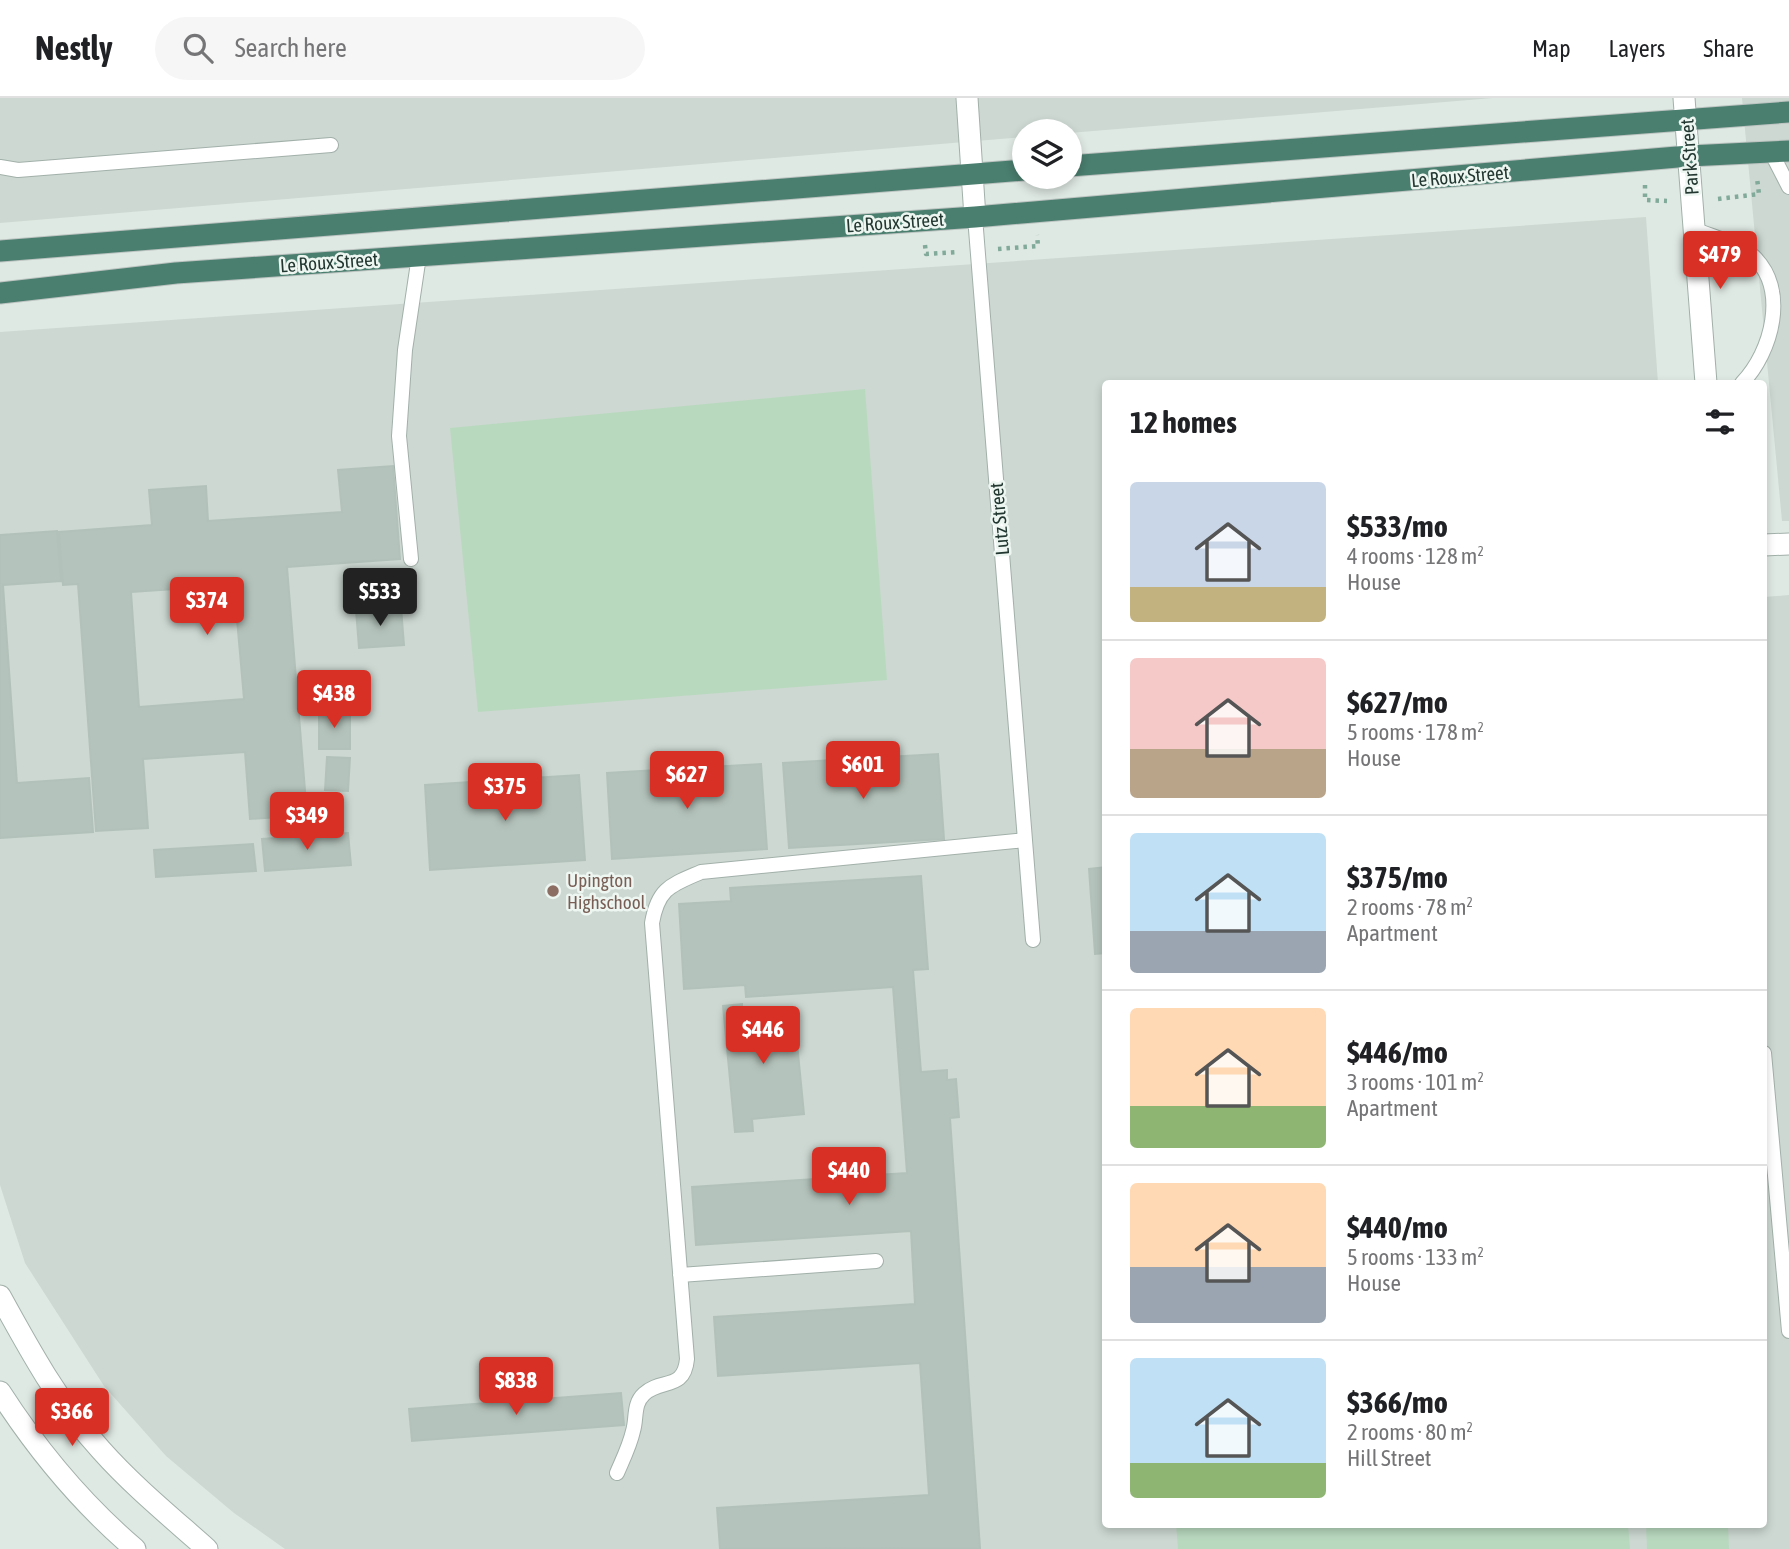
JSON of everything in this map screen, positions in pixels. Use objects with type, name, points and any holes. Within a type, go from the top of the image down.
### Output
[{"type":"highway","name":"Le Roux Street","points":[[1082,165],[1685,108],[1789,112]]},
{"type":"highway","name":"Le Roux Street","points":[[0,293],[176,273],[975,216],[1689,156],[1780,151]]},
{"type":"highway","name":"Le Roux Street","points":[[0,251],[1012,171]]},
{"type":"street","name":"Lutz Street","points":[[967,98],[975,216]]},
{"type":"street","name":"Park Street","points":[[1685,108],[1706,380]]},
{"type":"street","points":[[1767,545],[1789,544]]},
{"type":"street","points":[[0,1296],[30,1351],[71,1413],[99,1448],[134,1485],[207,1549]]},
{"type":"street","points":[[0,1392],[32,1442],[67,1483],[135,1549]]},
{"type":"lane","points":[[0,167],[19,170],[331,145]]},
{"type":"lane","points":[[1780,151],[1789,187]]},
{"type":"lane","name":"Lutz Street","points":[[975,216],[1033,940]]},
{"type":"lane","points":[[1694,229],[1752,256],[1769,281],[1774,313],[1773,327],[1759,359],[1744,380]]},
{"type":"lane","points":[[411,559],[399,436],[405,350],[419,256]]},
{"type":"lane","points":[[617,1473],[633,1433],[639,1399],[651,1389],[680,1378],[686,1371],[652,923],[655,904],[668,887],[701,872],[1025,840]]},
{"type":"lane","points":[[1767,1086],[1789,1331]]},
{"type":"lane","points":[[680,1275],[876,1261]]},
{"type":"shaded area","points":[[0,98],[1493,98],[1082,132],[1082,119],[1012,119],[1012,138],[0,223]]},
{"type":"shaded area","points":[[1742,98],[1789,98],[1789,521],[1782,521]]},
{"type":"shaded area","name":"Upington Highschool","points":[[1646,217],[1658,380],[1102,380],[1102,1528],[1767,1528],[1767,597],[1789,595],[1789,1549],[285,1549],[234,1513],[166,1456],[104,1386],[25,1263],[0,1185],[0,332]]},
{"type":"green space","points":[[865,389],[887,680],[478,712],[450,428]]},
{"type":"green space","points":[[1176,1528],[1628,1528],[1630,1549],[1178,1549]]},
{"type":"green space","points":[[1646,1528],[1728,1528],[1729,1549],[1647,1549]]},
{"type":"building","points":[[393,466],[400,559],[287,567],[307,815],[250,819],[245,752],[143,759],[148,828],[96,831],[78,584],[63,585],[59,532],[152,525],[149,490],[206,486],[208,521],[342,512],[338,470]],"holes":[[[234,585],[244,699],[139,707],[131,592]]]},
{"type":"building","points":[[57,531],[61,581],[3,585],[17,783],[89,778],[93,832],[0,838],[0,535]]},
{"type":"building","points":[[401,607],[404,645],[359,648],[356,610]]},
{"type":"building","points":[[319,710],[350,710],[350,749],[319,749]]},
{"type":"building","points":[[938,754],[944,839],[789,848],[783,763]]},
{"type":"building","points":[[327,757],[350,758],[348,791],[325,790]]},
{"type":"building","points":[[761,764],[767,849],[612,859],[607,773]]},
{"type":"building","points":[[579,775],[585,860],[430,870],[425,785]]},
{"type":"building","points":[[348,833],[351,865],[265,871],[262,839]]},
{"type":"building","points":[[253,844],[256,871],[156,877],[154,850]]},
{"type":"building","points":[[1102,867],[1102,953],[1095,954],[1089,869]]},
{"type":"building","points":[[921,876],[928,969],[913,970],[921,1072],[947,1070],[947,1080],[956,1079],[959,1117],[950,1118],[980,1548],[720,1549],[717,1508],[929,1495],[920,1363],[718,1376],[714,1317],[915,1304],[911,1231],[696,1245],[692,1187],[907,1173],[893,987],[746,997],[745,985],[684,989],[679,904],[731,901],[730,888]]},
{"type":"building","points":[[742,1004],[742,1017],[794,1012],[804,1114],[752,1119],[753,1131],[735,1132],[723,1006]]},
{"type":"building","points":[[621,1393],[624,1425],[412,1441],[409,1409]]},
{"type":"place","name":"Upington Highschool","points":[[553,891]]}]
